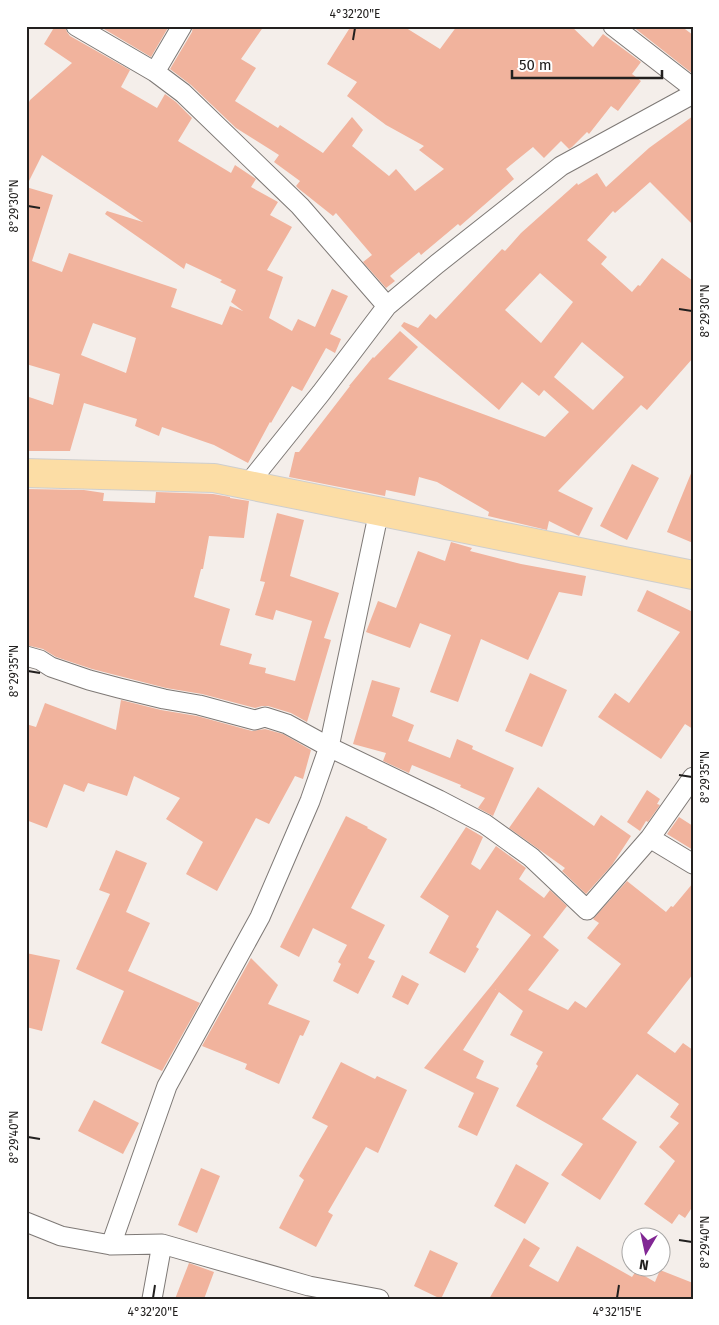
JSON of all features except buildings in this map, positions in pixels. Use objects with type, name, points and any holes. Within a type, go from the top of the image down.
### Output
[{"type":"main road","points":[[26,474],[214,478],[693,575]]},
{"type":"street","points":[[76,26],[155,72],[183,93],[300,206],[387,306]]},
{"type":"street","points":[[155,72],[182,26]]},
{"type":"street","points":[[613,26],[693,88]]},
{"type":"street","points":[[248,484],[321,394],[387,306],[561,166],[693,94]]},
{"type":"street","points":[[111,1245],[167,1086],[260,917],[310,801],[328,747],[379,511]]},
{"type":"street","points":[[26,656],[40,660],[50,666],[119,688],[164,699],[205,706],[255,720],[265,717],[287,724],[328,747],[485,824],[531,857],[587,910],[650,838],[693,777]]},
{"type":"street","points":[[650,838],[693,864]]},
{"type":"street","points":[[26,1222],[61,1236],[111,1245],[162,1244],[309,1286],[379,1299]]},
{"type":"street","points":[[152,1299],[162,1244]]}]
